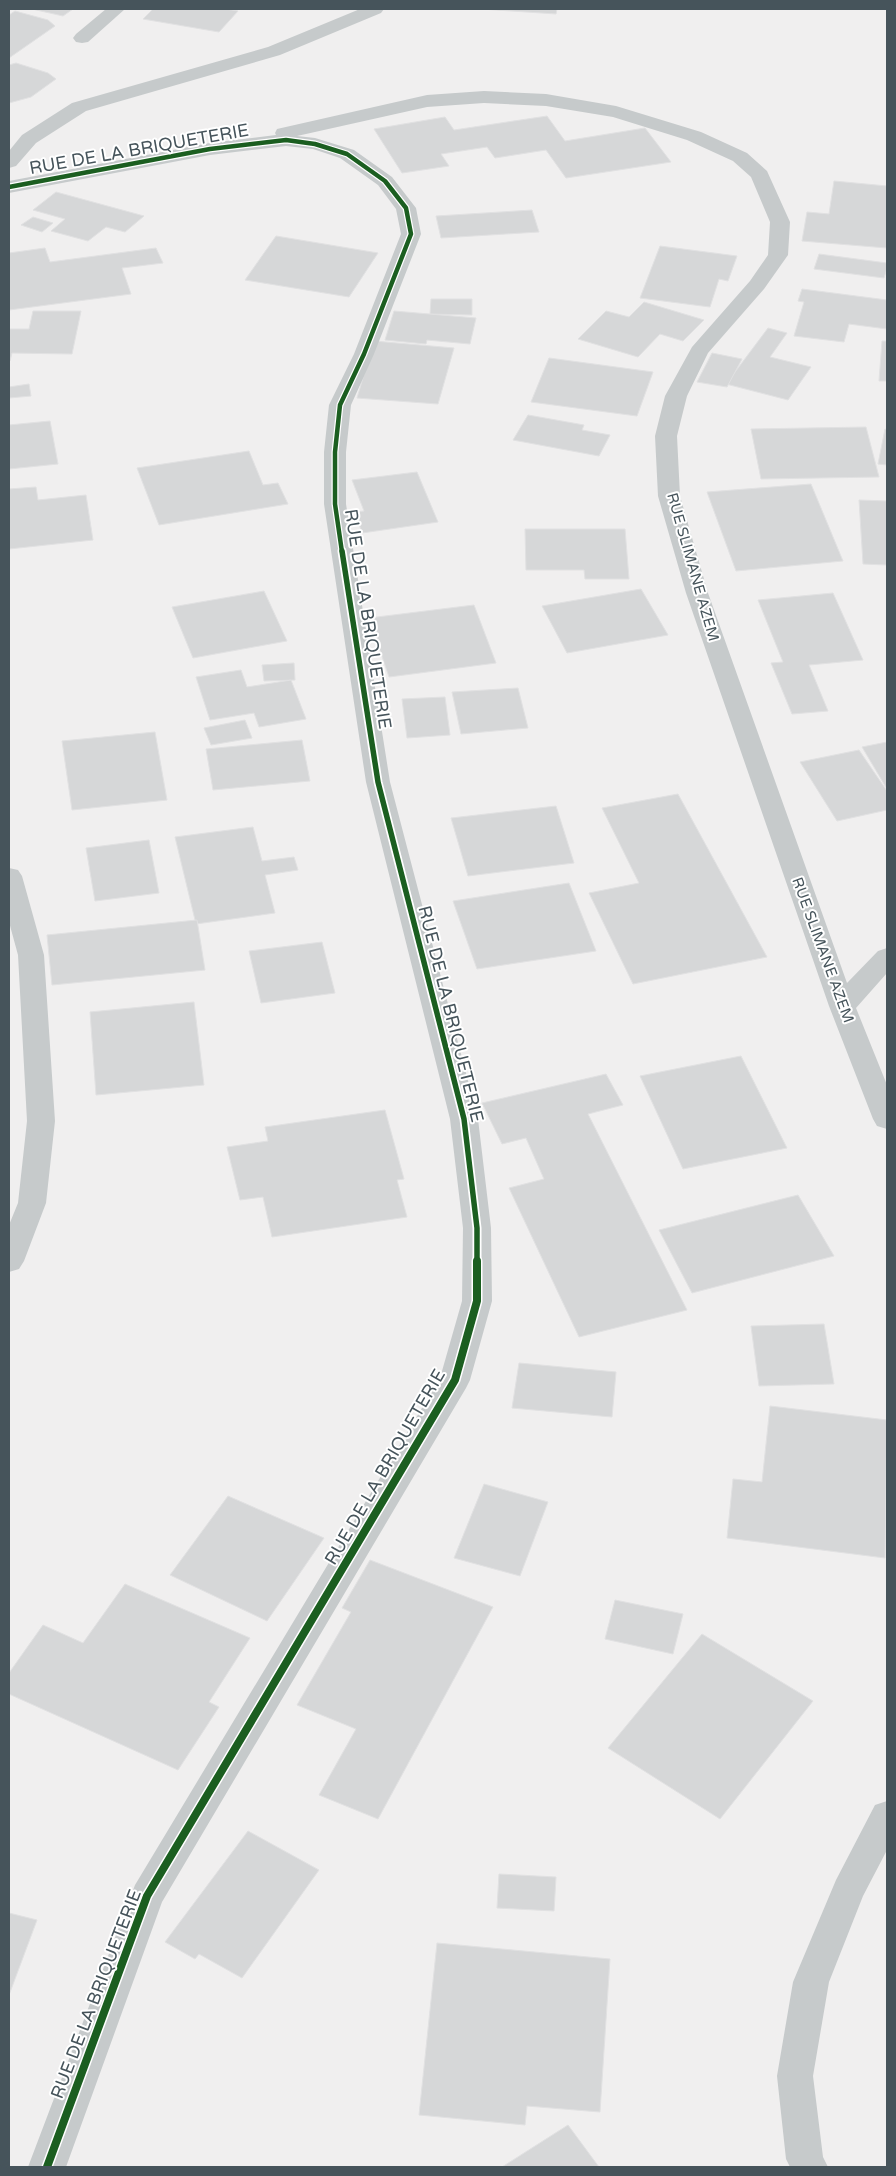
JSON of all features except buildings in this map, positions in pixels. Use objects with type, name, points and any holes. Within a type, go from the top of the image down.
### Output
[{"type":"street","points":[[82,38],[116,9]]},
{"type":"street","points":[[9,162],[29,139],[78,107],[274,51],[375,9]]},
{"type":"street","name":"RUE SLIMANE AZEM","points":[[210,149],[427,101],[484,97],[546,100],[616,112],[694,136],[740,157],[760,175],[780,222],[778,255],[757,285],[699,352],[676,396],[666,436],[670,496],[697,593],[842,1006],[887,1118]]},
{"type":"street","name":"RUE DE LA BRIQUETERIE","points":[[9,187],[210,149],[286,140],[315,144],[347,154],[385,181],[406,208],[410,234],[402,259],[364,354],[340,405],[335,452],[335,504],[378,782],[464,1119],[477,1228],[477,1301],[455,1380],[147,1896],[47,2167]]},
{"type":"street","points":[[9,876],[31,955],[41,1121],[32,1203],[9,1261]]},
{"type":"street","points":[[842,1006],[887,957]]},
{"type":"street","points":[[809,2167],[805,2160],[796,2076],[811,1982],[848,1891],[887,1816]]},
{"type":"cycle path","points":[[9,187],[210,149],[286,140],[315,144],[347,154],[385,181],[406,208],[411,234],[364,354],[340,405],[335,452],[335,504],[378,782],[464,1119],[477,1228],[477,1301],[455,1380],[147,1896],[47,2167]]}]
